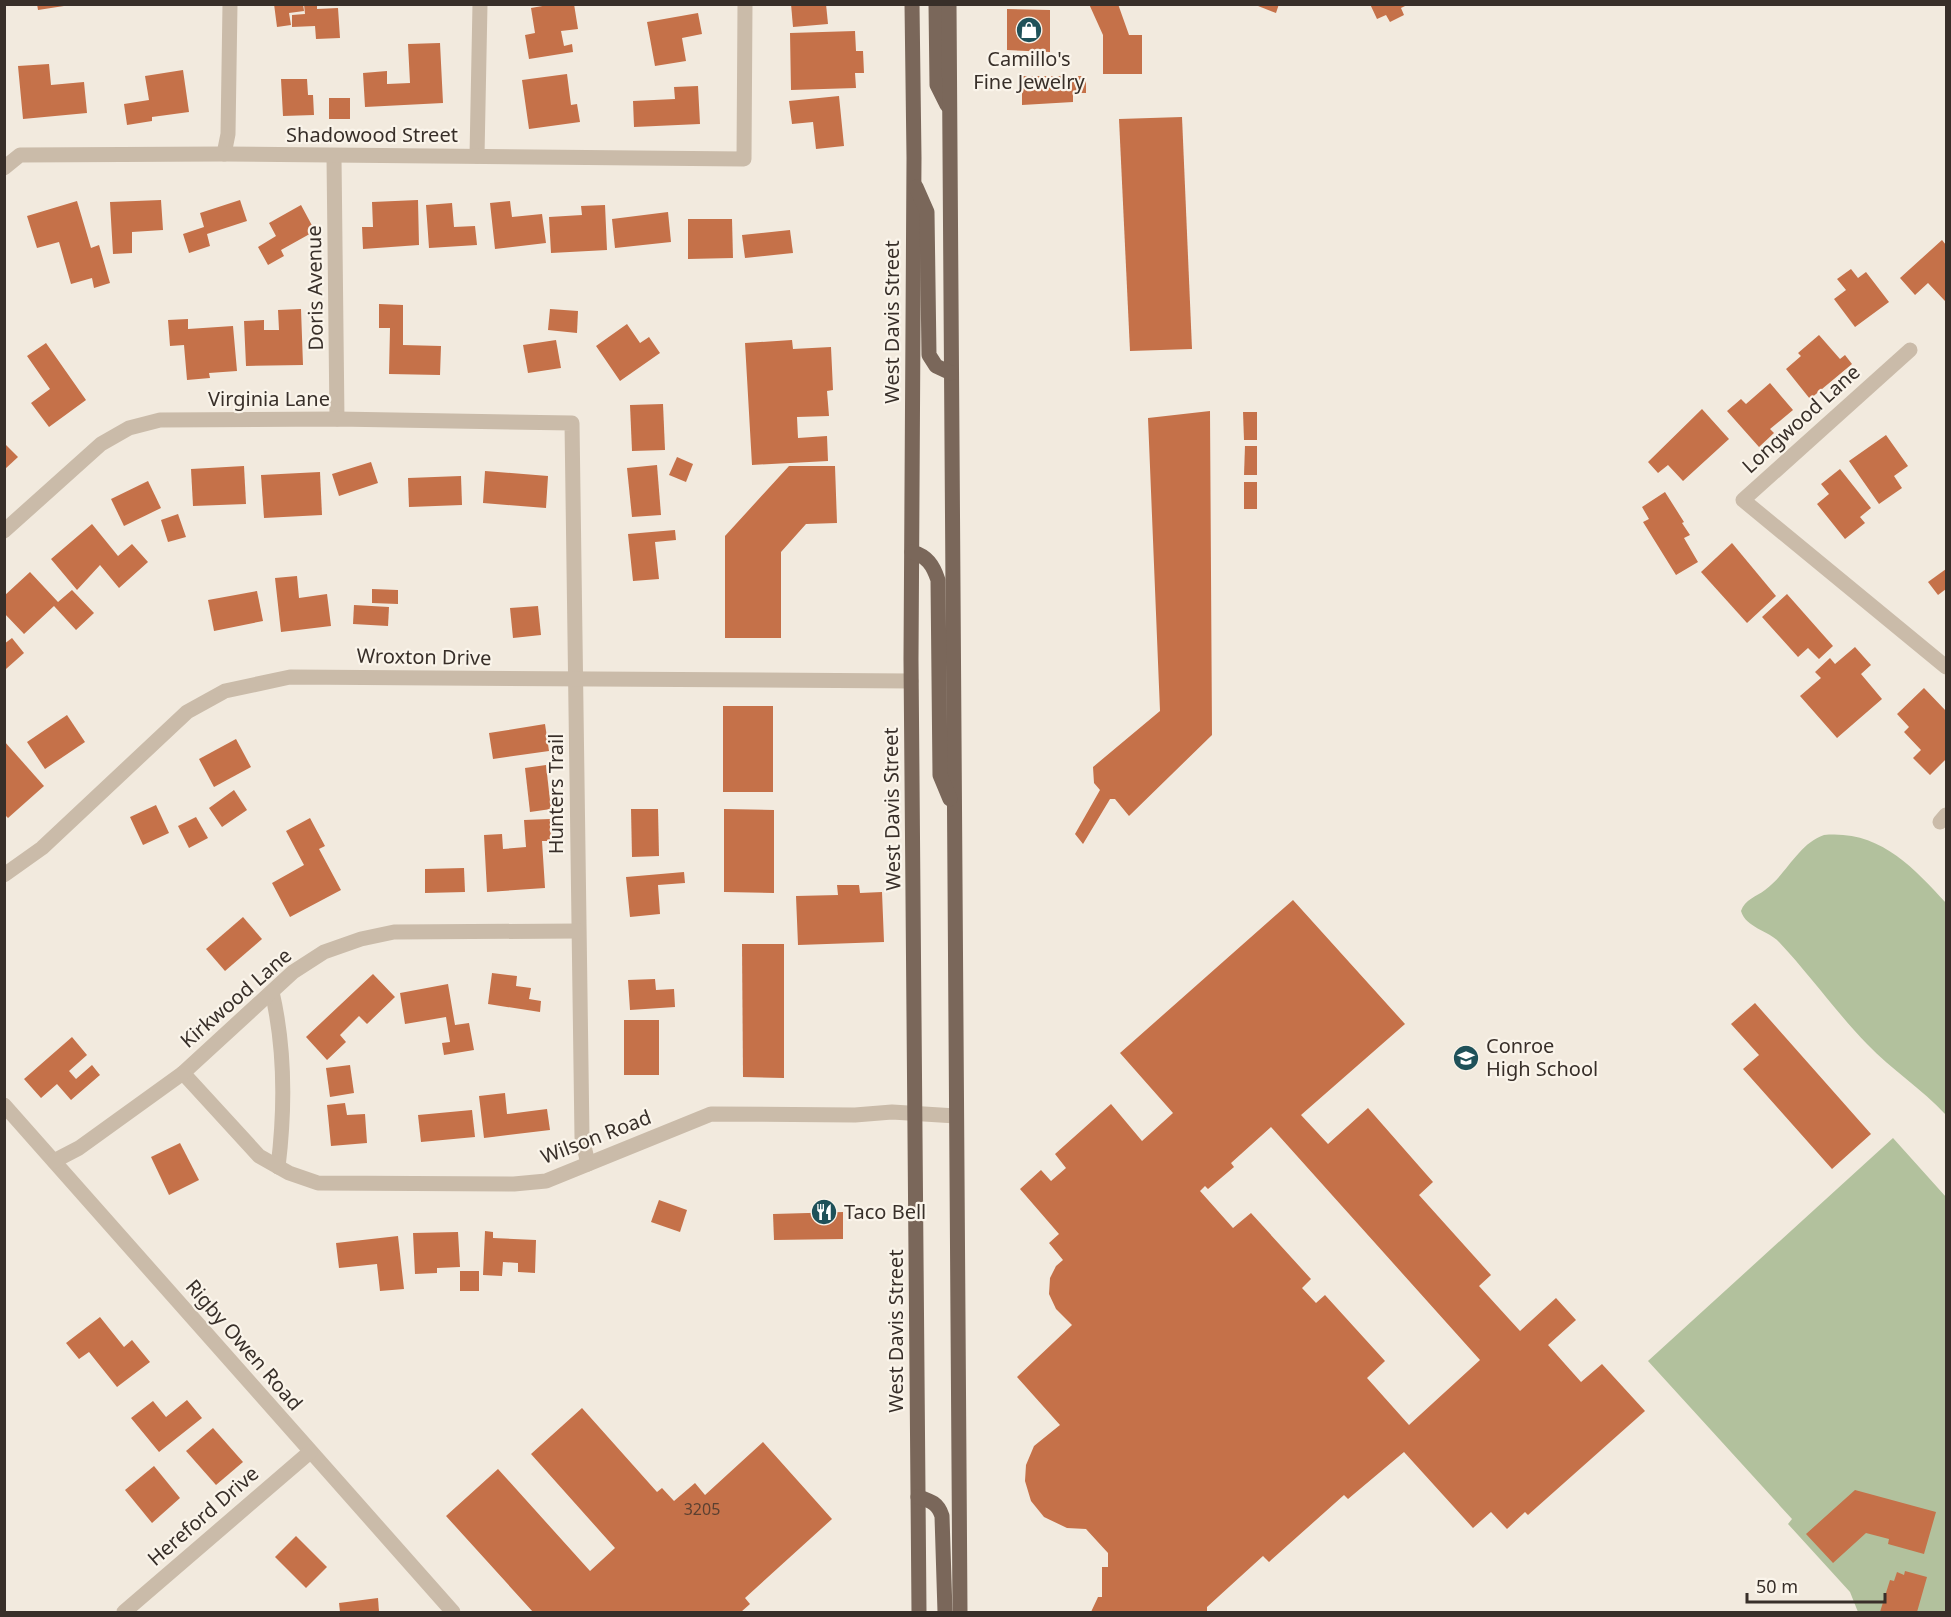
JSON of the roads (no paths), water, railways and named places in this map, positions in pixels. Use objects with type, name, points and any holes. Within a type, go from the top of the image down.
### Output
[{"type":"main road","name":"West Davis Street","points":[[912,4],[914,181],[912,681],[919,1612]]},
{"type":"main road","points":[[936,4],[937,86],[949,110]]},
{"type":"main road","points":[[949,4],[960,1612]]},
{"type":"main road","points":[[914,181],[927,212],[929,355],[936,366],[951,373]]},
{"type":"main road","points":[[912,552],[922,555],[929,561],[938,580],[940,775],[953,807]]},
{"type":"main road","points":[[918,1497],[939,1507],[942,1516],[945,1612]]},
{"type":"street","points":[[224,154],[228,134],[230,4]]},
{"type":"street","points":[[477,156],[480,4]]},
{"type":"street","name":"Shadowood Street","points":[[4,151],[20,155],[224,154],[334,157],[744,159],[745,4]]},
{"type":"street","points":[[4,168],[20,155]]},
{"type":"street","name":"Doris Avenue","points":[[334,157],[337,419]]},
{"type":"street","name":"Longwood Lane","points":[[1910,350],[1743,500],[1947,667]]},
{"type":"street","name":"Virginia Lane","points":[[4,531],[77,463],[101,444],[129,428],[160,420],[337,419],[572,423]]},
{"type":"street","name":"Hunters Trail","points":[[572,423],[582,1137],[588,1164]]},
{"type":"street","name":"Longwood Lane","points":[[1850,588],[1947,654]]},
{"type":"street","name":"Wroxton Drive","points":[[4,874],[42,848],[187,712],[225,691],[290,677],[912,681]]},
{"type":"street","name":"Kirkwood Lane","points":[[54,1161],[79,1148],[183,1073],[293,972],[324,951],[361,939],[394,932],[578,931]]},
{"type":"street","points":[[272,992],[278,1019],[284,1124],[278,1167]]},
{"type":"street","name":"Wilson Road","points":[[183,1073],[259,1156],[318,1184],[514,1184],[546,1181],[711,1114],[956,1116]]},
{"type":"street","name":"Rigby Owen Road","points":[[4,1105],[453,1612]]},
{"type":"street","name":"Hereford Drive","points":[[124,1612],[310,1452]]},
{"type":"place","name":"Camillo's Fine Jewelry","points":[[1029,30]]},
{"type":"place","name":"Conroe High School","points":[[1466,1058]]},
{"type":"place","name":"Taco Bell","points":[[824,1212]]}]
